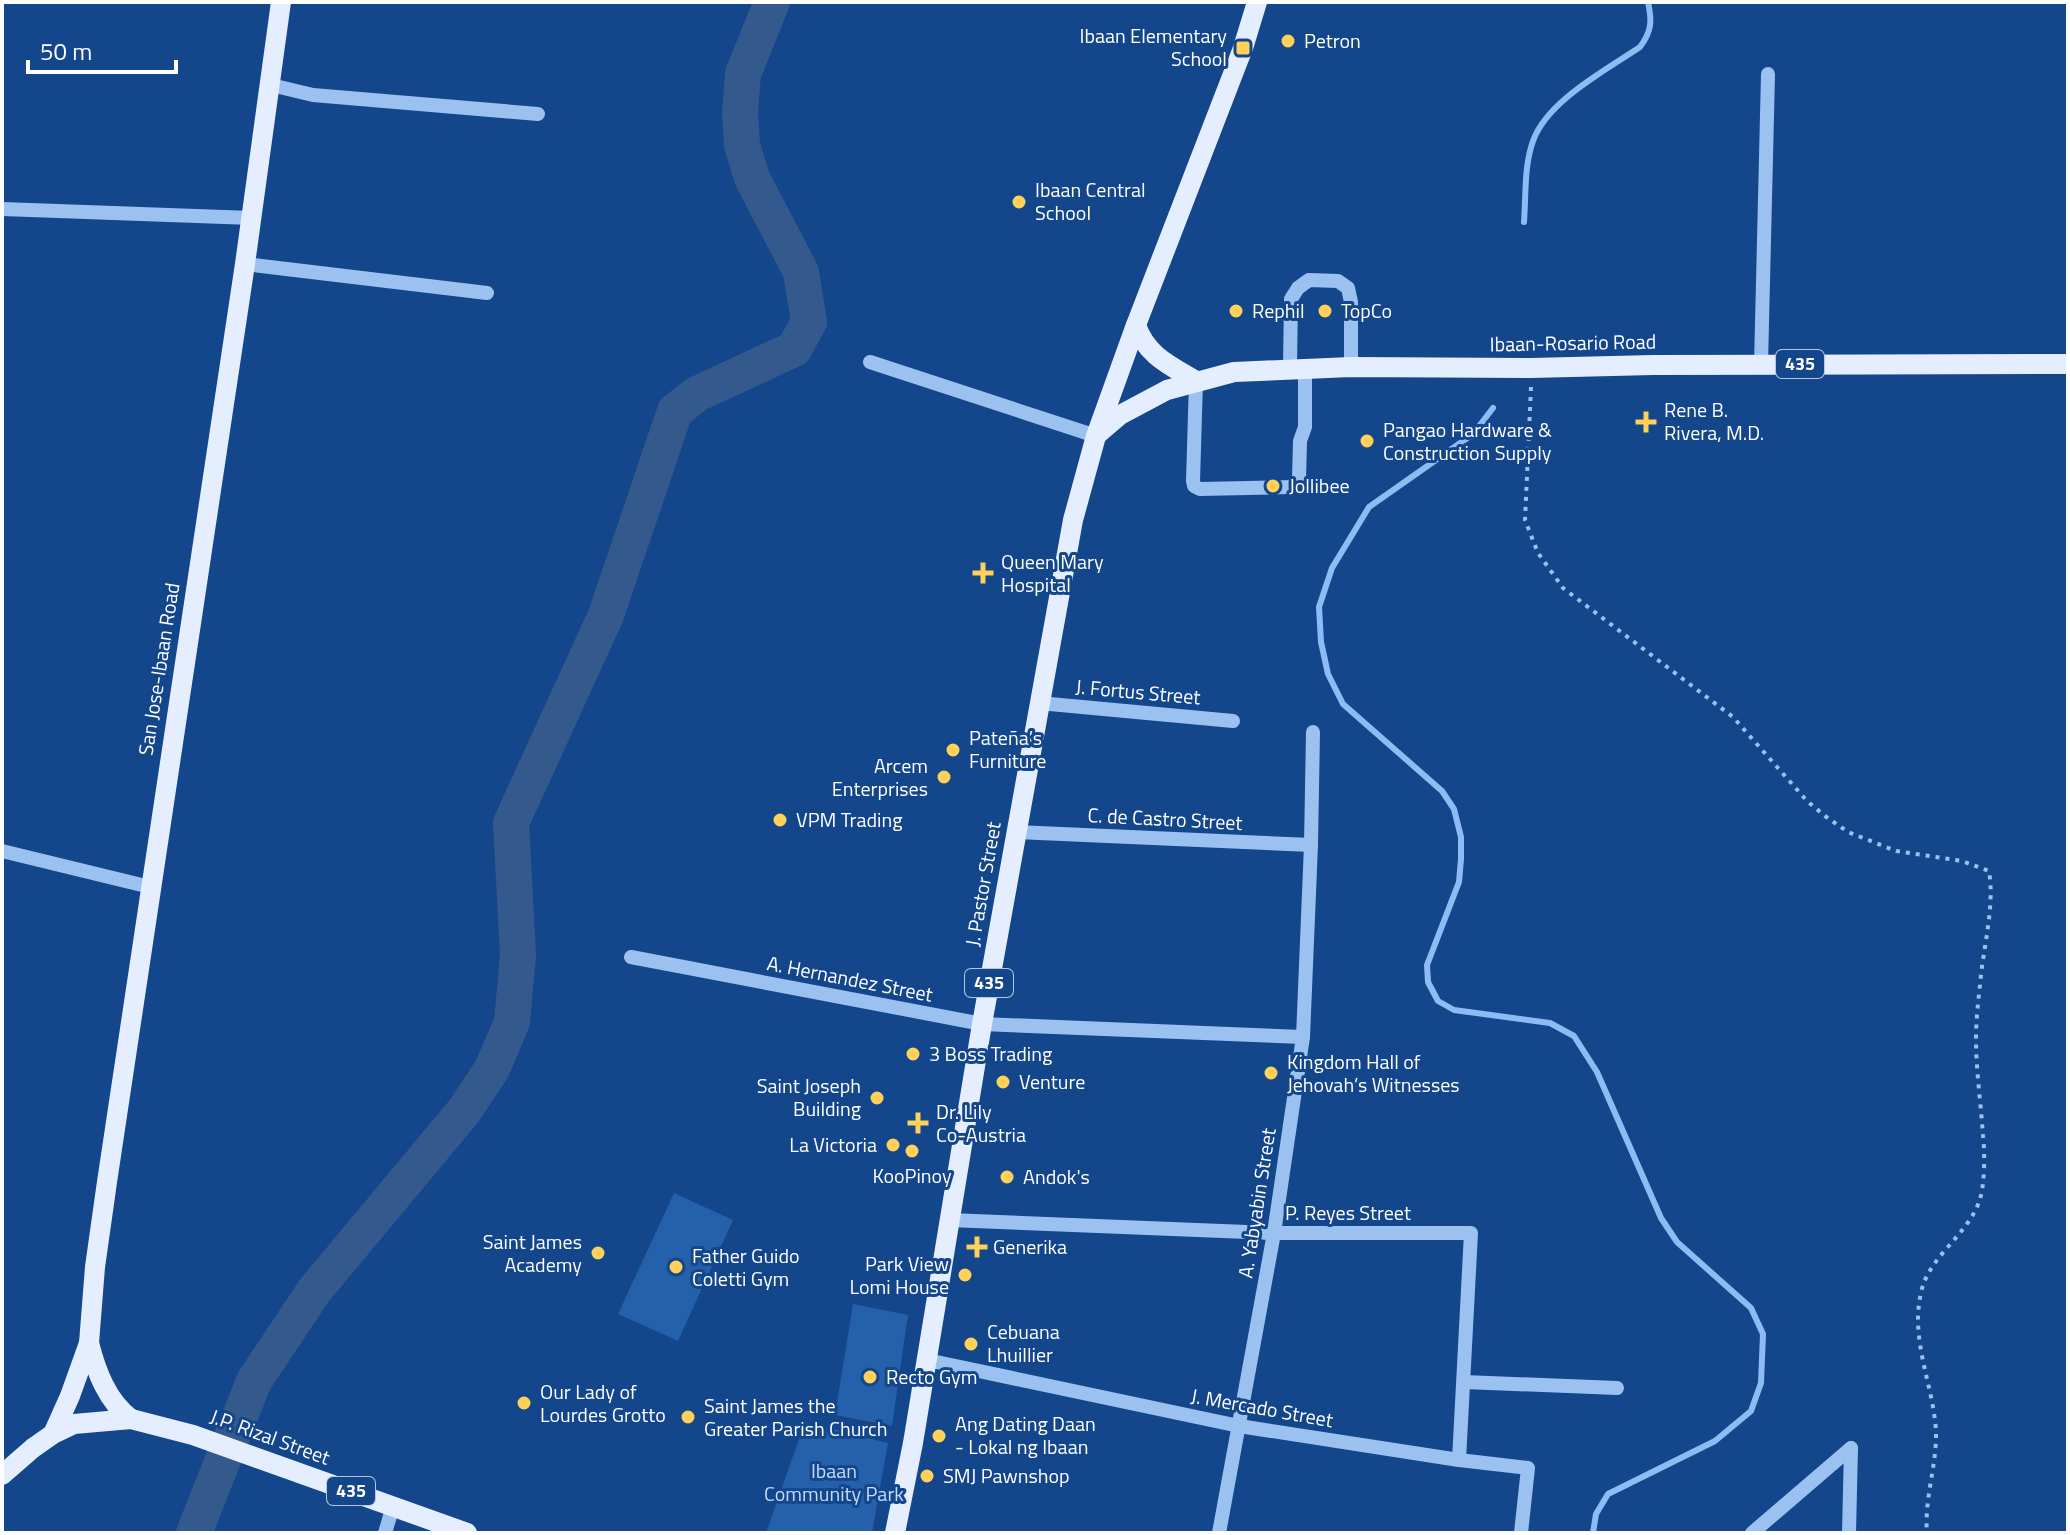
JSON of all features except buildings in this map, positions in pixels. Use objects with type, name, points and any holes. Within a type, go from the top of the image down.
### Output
[{"type":"main road","name":"San Jose-Ibaan Road","points":[[53,1434],[89,1343],[95,1267],[252,218],[281,2]]},
{"type":"main road","name":"J. Pastor Street","points":[[895,1533],[911,1454],[982,1024],[1073,520],[1096,436],[1243,48],[1257,2]]},
{"type":"main road","points":[[1136,325],[1148,349],[1196,381]]},
{"type":"main road","name":"Ibaan-Rosario Road","points":[[1096,436],[1120,415],[1167,390],[1234,372],[1351,367],[2068,364]]},
{"type":"main road","name":"San Jose-Ibaan Road","points":[[89,1343],[94,1365],[110,1397],[117,1409],[131,1419]]},
{"type":"main road","name":"J.P. Rizal Street","points":[[53,1434],[74,1424],[131,1419],[193,1435],[467,1533]]},
{"type":"main road","name":"435","points":[[2,1475],[53,1434]]},
{"type":"street","points":[[1761,365],[1768,74]]},
{"type":"street","points":[[271,85],[313,95],[538,114]]},
{"type":"street","points":[[2,209],[252,218]]},
{"type":"street","points":[[245,264],[487,293]]},
{"type":"street","points":[[1196,381],[1194,486],[1200,489],[1289,487],[1299,479],[1300,441],[1305,427],[1291,299],[1298,288],[1309,280],[1338,281],[1348,288],[1351,302],[1351,367]]},
{"type":"street","points":[[870,362],[1096,436]]},
{"type":"street","name":"J. Fortus Street","points":[[1039,703],[1233,721]]},
{"type":"street","name":"A. Yabyabin Street","points":[[1219,1533],[1274,1233],[1303,1037],[1313,732]]},
{"type":"street","name":"C. de Castro Street","points":[[1016,832],[1311,845]]},
{"type":"street","points":[[2,851],[150,887]]},
{"type":"street","name":"A. Hernandez Street","points":[[631,957],[982,1024],[1303,1037]]},
{"type":"street","name":"P. Reyes Street","points":[[949,1220],[1274,1233],[1471,1233],[1459,1460]]},
{"type":"street","name":"J. Mercado Street","points":[[927,1360],[1239,1426],[1528,1468],[1521,1533]]},
{"type":"street","points":[[1464,1382],[1617,1388]]},
{"type":"street","points":[[1756,1531],[1851,1448],[1849,1533]]},
{"type":"street","points":[[385,1533],[393,1506]]},
{"type":"path","points":[[1531,368],[1525,520],[1538,553],[1563,588],[1733,717],[1807,801],[1848,832],[1896,851],[1962,861],[1989,871],[1992,891],[1976,1039],[1985,1154],[1979,1201],[1964,1230],[1928,1271],[1921,1293],[1917,1330],[1936,1431],[1926,1516],[1927,1533]]},
{"type":"green space","name":"Father Guido Coletti Gym","points":[[674,1193],[733,1220],[678,1341],[618,1314]]},
{"type":"green space","name":"Recto Gym","points":[[853,1304],[908,1315],[892,1426],[835,1415]]},
{"type":"green space","name":"Ibaan Community Park","points":[[805,1422],[888,1443],[872,1533],[766,1533]]},
{"type":"waterway","points":[[194,1533],[254,1381],[314,1291],[464,1111],[492,1069],[512,1022],[518,955],[511,823],[606,615],[675,411],[697,394],[794,349],[809,322],[801,272],[752,178],[742,145],[740,113],[743,74],[772,2]]},
{"type":"waterway","points":[[1524,222],[1528,160],[1540,126],[1579,88],[1640,47],[1650,26],[1648,2]]},
{"type":"waterway","points":[[1493,408],[1473,434],[1369,507],[1332,568],[1319,607],[1321,642],[1328,674],[1343,704],[1442,791],[1454,809],[1461,837],[1459,882],[1427,965],[1428,982],[1438,1001],[1454,1010],[1550,1023],[1574,1036],[1597,1072],[1661,1218],[1677,1242],[1751,1308],[1763,1334],[1761,1383],[1751,1411],[1715,1441],[1608,1494],[1596,1514],[1593,1533]]},
{"type":"place","name":"Petron","points":[[1288,41]]},
{"type":"place","name":"Ibaan Elementary School","points":[[1243,48]]},
{"type":"place","name":"Ibaan Central School","points":[[1019,202]]},
{"type":"place","name":"Rephil","points":[[1236,311]]},
{"type":"place","name":"TopCo","points":[[1325,311]]},
{"type":"place","name":"Rene B. Rivera, M.D.","points":[[1646,422]]},
{"type":"place","name":"Pangao Hardware & Construction Supply","points":[[1367,441]]},
{"type":"place","name":"Jollibee","points":[[1273,486]]},
{"type":"place","name":"Queen Mary Hospital","points":[[983,573]]},
{"type":"place","name":"Pateña’s Furniture","points":[[953,750]]},
{"type":"place","name":"Arcem Enterprises","points":[[944,777]]},
{"type":"place","name":"VPM Trading","points":[[780,820]]},
{"type":"place","name":"3 Boss Trading","points":[[913,1054]]},
{"type":"place","name":"Kingdom Hall of Jehovah’s Witnesses","points":[[1271,1073]]},
{"type":"place","name":"Venture","points":[[1003,1082]]},
{"type":"place","name":"Saint Joseph Building","points":[[877,1098]]},
{"type":"place","name":"Dr. Lily Co-Austria","points":[[918,1123]]},
{"type":"place","name":"La Victoria","points":[[893,1145]]},
{"type":"place","name":"KooPinoy","points":[[912,1151]]},
{"type":"place","name":"Andok's","points":[[1007,1177]]},
{"type":"place","name":"Generika","points":[[977,1247]]},
{"type":"place","name":"Saint James Academy","points":[[598,1253]]},
{"type":"place","name":"Father Guido Coletti Gym","points":[[676,1267]]},
{"type":"place","name":"Park View Lomi House","points":[[965,1275]]},
{"type":"place","name":"Cebuana Lhuillier","points":[[971,1344]]},
{"type":"place","name":"Recto Gym","points":[[870,1377]]},
{"type":"place","name":"Our Lady of Lourdes Grotto","points":[[524,1403]]},
{"type":"place","name":"Saint James the Greater Parish Church","points":[[688,1417]]},
{"type":"place","name":"Ang Dating Daan - Lokal ng Ibaan","points":[[939,1436]]},
{"type":"place","name":"SMJ Pawnshop","points":[[927,1476]]}]
